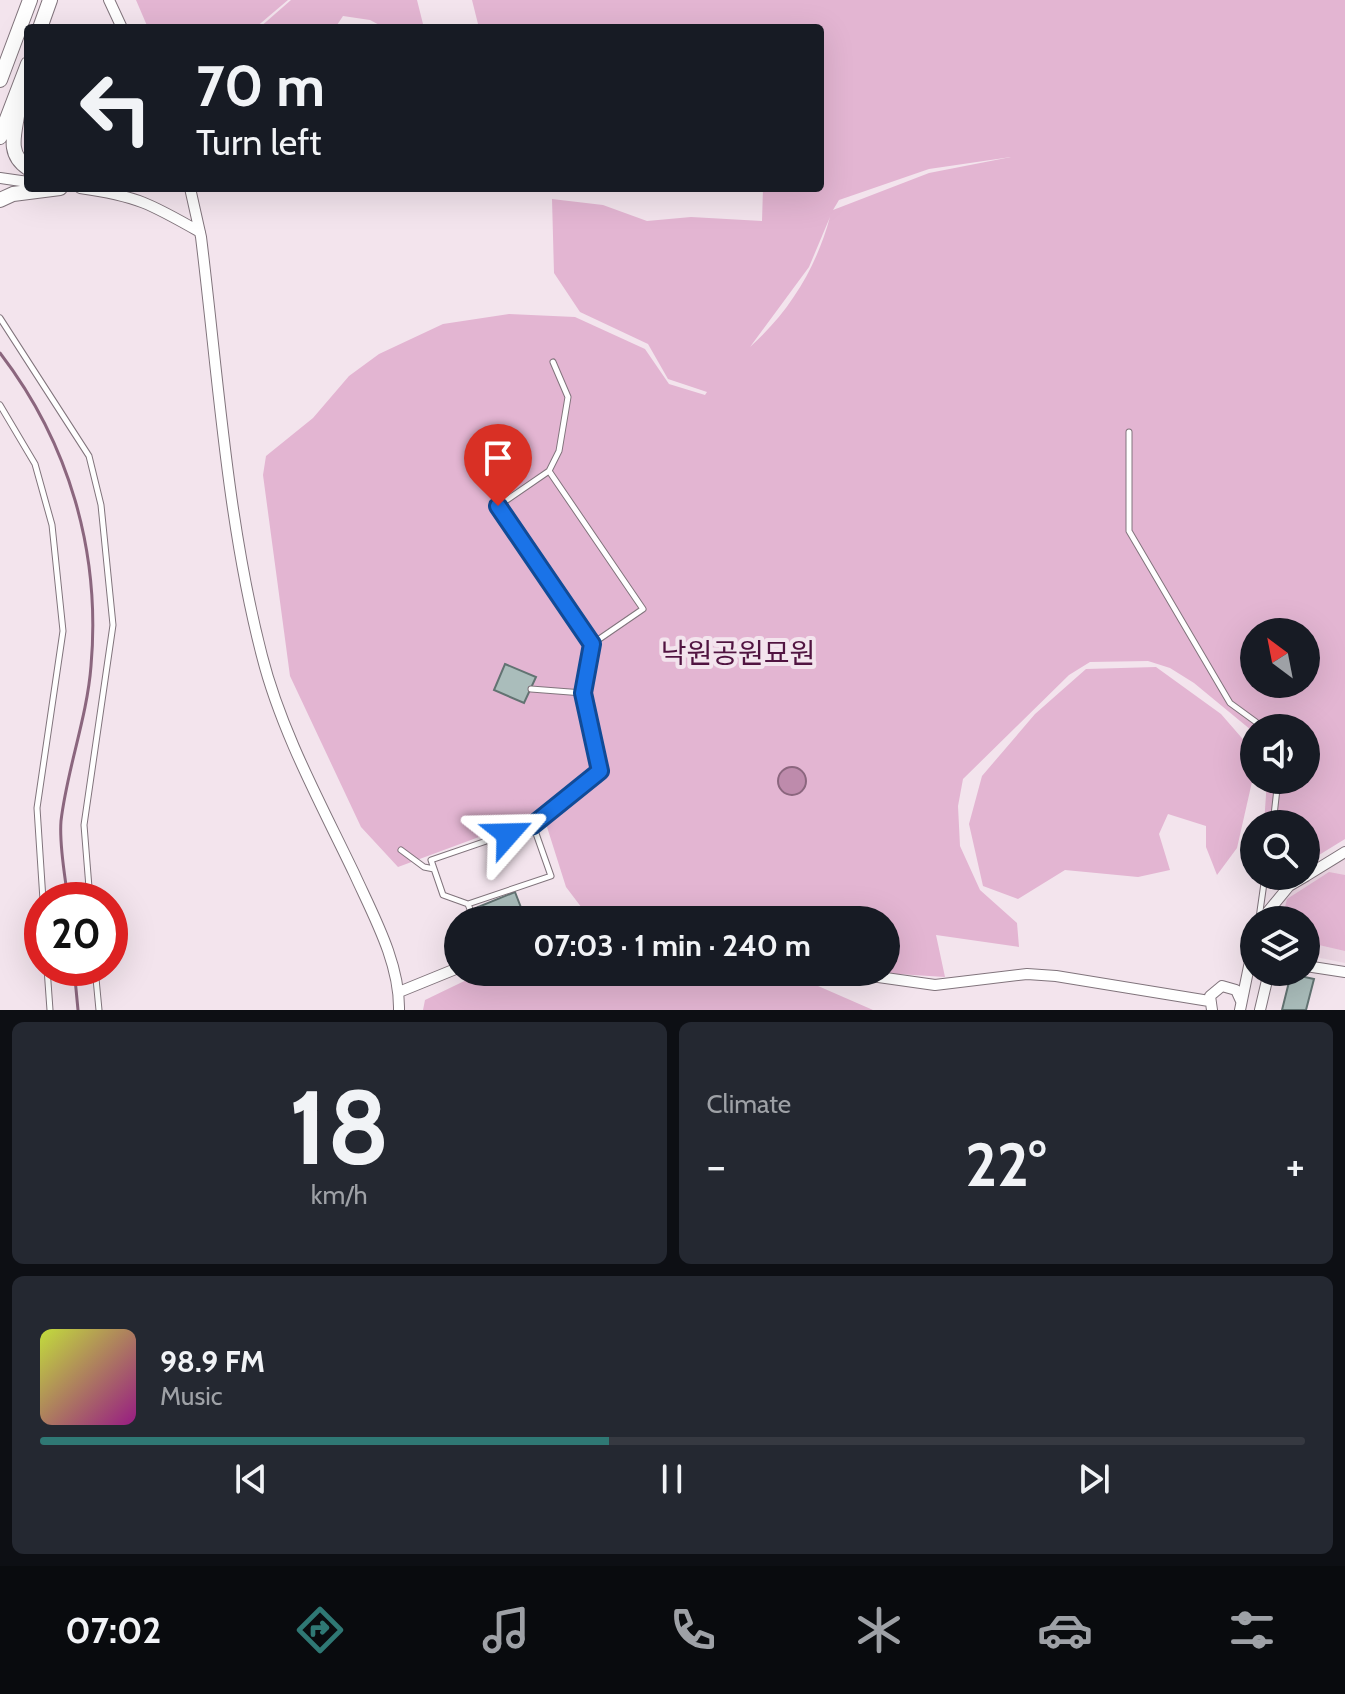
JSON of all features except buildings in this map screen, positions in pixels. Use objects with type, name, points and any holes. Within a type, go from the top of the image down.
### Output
[{"type":"main road","points":[[0,80],[30,0]]},
{"type":"main road","points":[[41,24],[50,0]]},
{"type":"main road","points":[[0,137],[24,76]]},
{"type":"main road","points":[[18,94],[21,111],[11,148],[18,162],[24,166]]},
{"type":"main road","points":[[0,200],[29,192]]},
{"type":"street","points":[[109,0],[120,24]]},
{"type":"street","points":[[0,178],[24,181]]},
{"type":"street","points":[[113,192],[151,203],[200,232]]},
{"type":"street","points":[[191,192],[200,232],[230,481],[262,657],[307,773],[373,916],[399,992],[399,1010]]},
{"type":"street","points":[[1320,867],[1345,852]]},
{"type":"street","points":[[1272,906],[1286,890]]},
{"type":"street","points":[[1320,968],[1345,972]]},
{"type":"street","points":[[399,992],[444,974]]},
{"type":"street","points":[[900,980],[935,985],[1027,974],[1056,976],[1211,1006],[1217,988],[1227,986],[1236,990],[1239,1008]]},
{"type":"street","points":[[1239,1008],[1244,986]]},
{"type":"street","points":[[1260,1010],[1266,986]]},
{"type":"lane","points":[[0,318],[89,456],[101,505],[113,625],[86,810],[89,882]]},
{"type":"lane","points":[[533,825],[551,876],[468,904],[443,895],[431,860],[533,825],[600,771],[583,693],[592,644],[498,506],[549,471],[559,451],[568,397],[553,362]]},
{"type":"lane","points":[[0,405],[35,464],[52,525],[63,631],[37,808],[42,882]]},
{"type":"lane","points":[[1129,432],[1129,531],[1230,703],[1245,714]]},
{"type":"lane","points":[[549,471],[643,609],[592,644]]},
{"type":"lane","points":[[531,689],[583,693]]},
{"type":"lane","points":[[401,850],[424,867],[434,869]]},
{"type":"lane","points":[[48,986],[50,1010]]},
{"type":"lane","points":[[97,986],[99,1010]]},
{"type":"shaded area","points":[[792,767],[802,771],[806,781],[802,791],[792,795],[782,791],[778,781],[782,771]]},
{"type":"shaded area","points":[[1345,857],[1345,963],[1320,958],[1320,906],[1276,906],[1291,890],[1320,890],[1320,872]]},
{"type":"green space","points":[[136,0],[288,0],[260,24],[146,24]]},
{"type":"green space","points":[[291,0],[417,0],[423,24],[378,24],[343,16],[338,24],[264,24]]},
{"type":"green space","name":"낙원공원묘원","points":[[472,0],[1345,0],[1345,839],[1320,854],[1320,810],[1265,810],[1266,794],[1320,794],[1320,714],[1240,714],[1240,721],[1194,683],[1170,668],[1148,661],[1090,662],[1069,675],[963,779],[958,806],[960,846],[980,890],[1017,923],[1019,947],[936,935],[945,977],[900,974],[900,906],[580,906],[566,887],[547,827],[533,817],[398,867],[361,827],[290,676],[263,475],[266,456],[313,418],[349,376],[379,354],[443,324],[509,314],[575,317],[645,349],[669,384],[705,395],[707,392],[668,379],[648,344],[580,312],[554,273],[552,199],[603,205],[647,221],[691,217],[762,221],[763,192],[824,192],[824,24],[478,24]],"holes":[[[1011,157],[929,173],[833,210],[839,200],[929,169]],[[830,217],[824,236],[800,288],[777,319],[750,347],[809,267]]]},
{"type":"green space","points":[[1156,667],[1221,714],[1240,736],[1240,794],[1249,794],[1246,810],[1240,810],[1237,848],[1217,875],[1206,847],[1206,826],[1168,814],[1159,834],[1170,870],[1138,877],[1065,870],[1018,899],[983,886],[969,824],[982,776],[1035,714],[1086,669]]},
{"type":"green space","points":[[1329,872],[1345,875],[1345,951],[1320,945],[1320,906],[1285,906],[1287,899],[1301,890],[1320,890],[1320,878]]},
{"type":"green space","points":[[454,986],[818,986],[873,1010],[423,1010],[425,1000]]},
{"type":"waterway","points":[[0,353],[45,424],[62,462],[85,541],[91,582],[93,624],[89,685],[61,821],[66,882]]},
{"type":"waterway","points":[[76,986],[78,1010]]},
{"type":"route","points":[[498,506],[592,644],[583,693],[600,771],[533,825],[508,834]]}]
